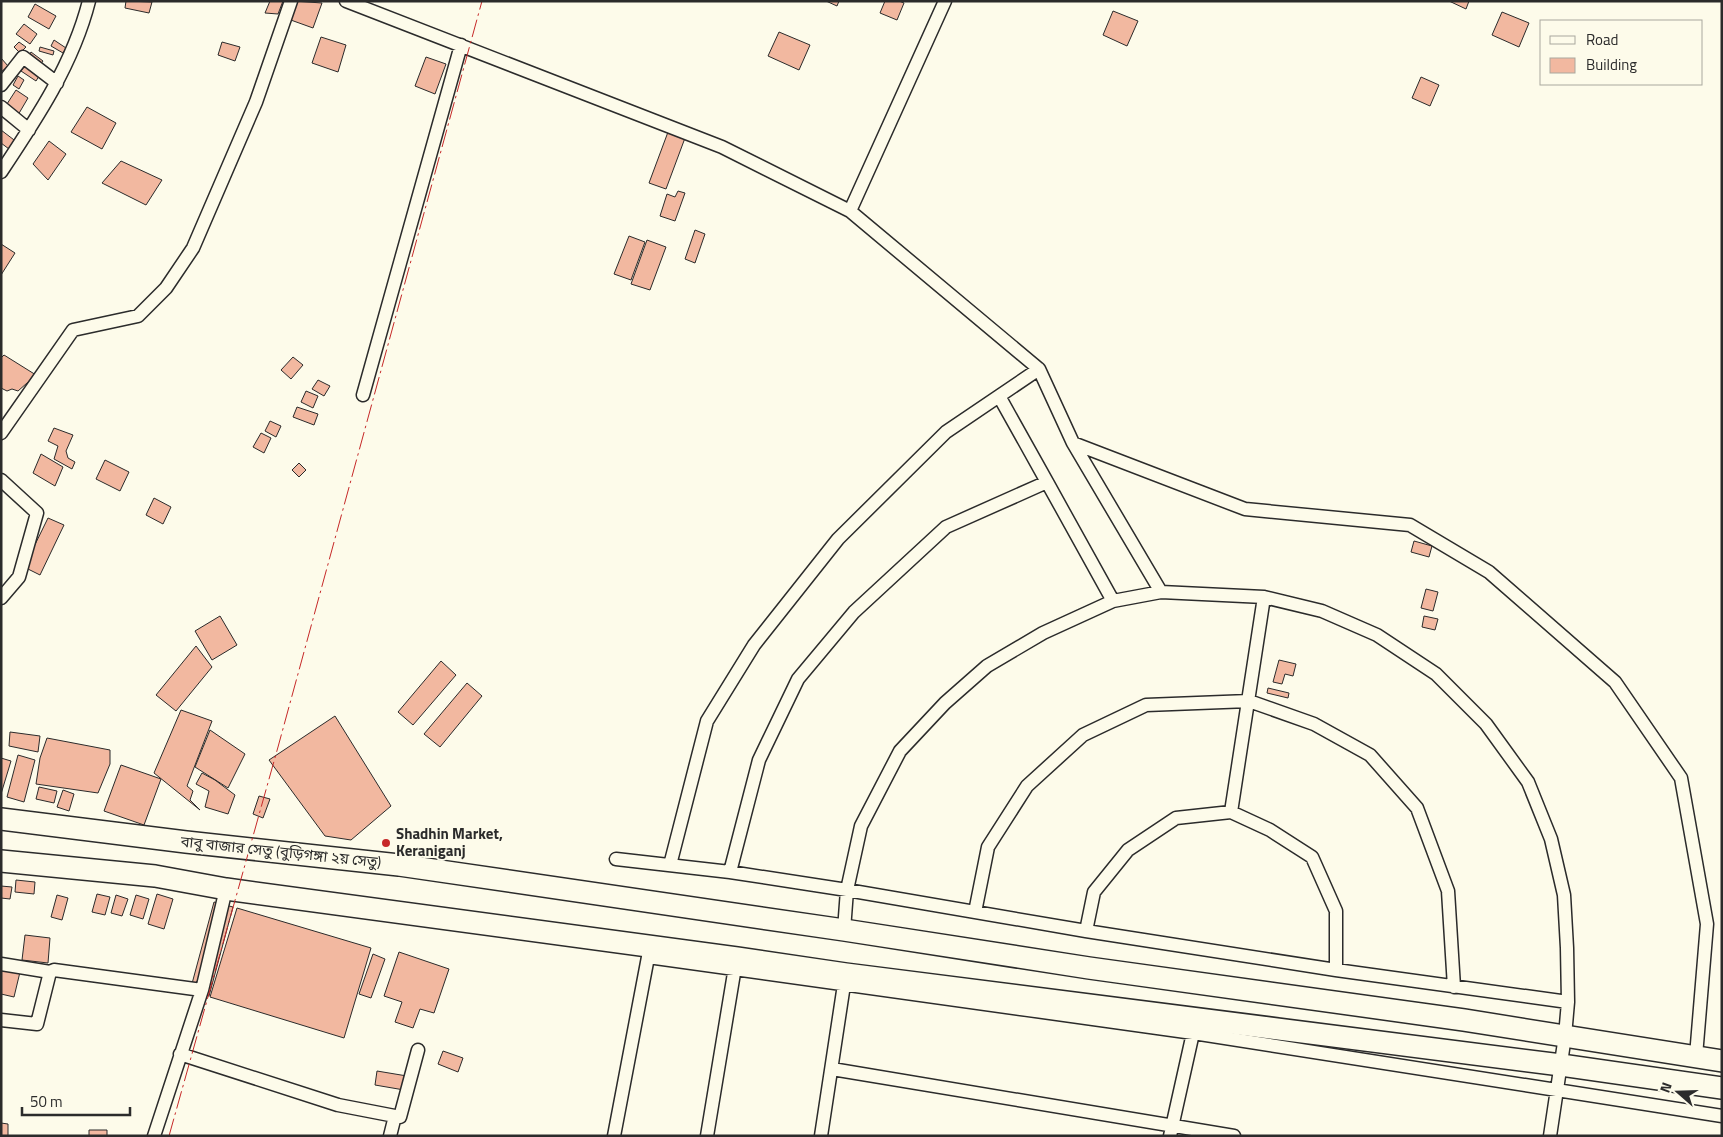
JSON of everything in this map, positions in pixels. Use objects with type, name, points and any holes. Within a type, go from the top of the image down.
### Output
[{"type":"highway","name":"বাবু বাজার সেতু (বুড়িগঙ্গা ২য় সেতু)","points":[[1,819],[186,842],[399,865],[1089,968],[1464,1020],[1722,1060]]},
{"type":"highway","points":[[1,861],[155,876],[226,889],[845,980],[1561,1065],[1722,1088]]},
{"type":"street","points":[[1,172],[57,83],[85,20],[90,1]]},
{"type":"street","points":[[1,433],[73,330],[138,316],[166,288],[193,248],[256,102],[291,1]]},
{"type":"street","points":[[346,1],[722,147],[850,211],[1039,369],[1073,443],[1161,592]]},
{"type":"street","points":[[850,211],[944,1]]},
{"type":"street","points":[[362,395],[461,45]]},
{"type":"street","points":[[1,85],[22,57],[57,83]]},
{"type":"street","points":[[3,111],[29,130]]},
{"type":"street","points":[[670,865],[707,721],[754,645],[838,539],[946,432],[1039,369]]},
{"type":"street","points":[[999,396],[1113,601]]},
{"type":"street","points":[[1073,443],[1245,509],[1410,526],[1489,572],[1616,682],[1681,778],[1707,924],[1696,1056]]},
{"type":"street","points":[[1,480],[37,513],[19,577],[1,598]]},
{"type":"street","points":[[730,872],[759,760],[798,679],[854,612],[946,527],[1047,482]]},
{"type":"street","points":[[844,930],[848,890],[861,826],[900,751],[945,703],[988,666],[1043,633],[1113,601],[1161,592],[1264,597],[1322,611],[1377,635],[1436,674],[1486,724],[1528,782],[1550,838],[1564,895],[1568,1002],[1565,1036],[1550,1136]]},
{"type":"street","points":[[1231,812],[1264,597]]},
{"type":"street","points":[[975,912],[988,847],[1027,786],[1083,735],[1146,705],[1249,701],[1314,724],[1370,755],[1417,808],[1448,891],[1454,987]]},
{"type":"street","points":[[1086,931],[1094,892],[1128,850],[1176,818],[1231,812],[1270,830],[1312,857],[1336,911],[1336,970]]},
{"type":"street","points":[[616,859],[730,872],[1336,970],[1568,1002]]},
{"type":"street","points":[[154,1136],[202,990],[226,889]]},
{"type":"street","points":[[614,1136],[648,958],[736,963],[707,1136]]},
{"type":"street","points":[[1,964],[50,972],[54,970],[202,990]]},
{"type":"street","points":[[1,1020],[37,1024],[50,972]]},
{"type":"street","points":[[821,1136],[845,980],[1722,1116]]},
{"type":"street","points":[[1171,1130],[1193,1033]]},
{"type":"street","points":[[180,1054],[338,1105],[400,1117],[418,1050]]},
{"type":"street","points":[[832,1069],[1171,1130],[1234,1136]]},
{"type":"street","points":[[390,1136],[395,1116]]},
{"type":"building","points":[[126,1],[152,2],[149,13],[125,8]]},
{"type":"building","points":[[270,1],[283,1],[278,14],[265,13]]},
{"type":"building","points":[[294,1],[322,3],[313,28],[288,19]]},
{"type":"building","points":[[826,1],[839,1],[837,6]]},
{"type":"building","points":[[885,1],[904,3],[897,20],[880,13]]},
{"type":"building","points":[[1449,1],[1469,1],[1466,9]]},
{"type":"building","points":[[35,4],[56,16],[49,29],[28,17]]},
{"type":"building","points":[[1113,11],[1138,21],[1127,46],[1103,35]]},
{"type":"building","points":[[1502,12],[1529,23],[1519,47],[1492,35]]},
{"type":"building","points":[[24,24],[37,34],[30,44],[16,34]]},
{"type":"building","points":[[779,32],[810,45],[799,70],[768,56]]},
{"type":"building","points":[[321,37],[346,45],[338,72],[312,63]]},
{"type":"building","points":[[54,40],[66,48],[63,53],[51,46]]},
{"type":"building","points":[[19,42],[26,47],[20,53],[14,47]]},
{"type":"building","points":[[222,42],[240,47],[235,61],[218,55]]},
{"type":"building","points":[[40,47],[54,51],[53,55],[39,51]]},
{"type":"building","points":[[31,52],[43,61],[40,65],[28,57]]},
{"type":"building","points":[[426,57],[446,64],[435,94],[415,86]]},
{"type":"building","points":[[1,58],[8,66],[1,72]]},
{"type":"building","points":[[27,63],[41,73],[36,81],[21,71]]},
{"type":"building","points":[[18,76],[24,80],[19,89],[13,85]]},
{"type":"building","points":[[1421,77],[1439,85],[1430,106],[1412,98]]},
{"type":"building","points":[[16,90],[28,98],[18,115],[5,107]]},
{"type":"building","points":[[87,107],[116,123],[102,149],[71,132]]},
{"type":"building","points":[[1,130],[22,146],[9,149],[1,143]]},
{"type":"building","points":[[668,132],[685,138],[666,189],[649,183]]},
{"type":"building","points":[[49,141],[66,154],[48,180],[33,164]]},
{"type":"building","points":[[121,161],[162,180],[146,205],[102,183]]},
{"type":"building","points":[[678,191],[685,193],[675,221],[660,216],[667,194],[675,197]]},
{"type":"building","points":[[695,230],[705,234],[695,263],[685,259]]},
{"type":"building","points":[[629,236],[645,242],[631,280],[614,274]]},
{"type":"building","points":[[647,240],[666,247],[650,290],[631,284]]},
{"type":"building","points":[[1,244],[15,253],[1,275]]},
{"type":"building","points":[[4,355],[36,375],[18,391],[12,389],[7,391],[1,388],[1,358]]},
{"type":"building","points":[[293,357],[303,365],[291,379],[281,370]]},
{"type":"building","points":[[318,380],[330,386],[324,396],[312,389]]},
{"type":"building","points":[[306,391],[318,396],[313,408],[301,402]]},
{"type":"building","points":[[297,407],[318,414],[314,425],[293,417]]},
{"type":"building","points":[[270,421],[281,426],[276,437],[265,431]]},
{"type":"building","points":[[54,428],[73,435],[66,451],[68,458],[75,462],[72,469],[54,459],[58,446],[48,441]]},
{"type":"building","points":[[261,433],[271,438],[264,453],[253,447]]},
{"type":"building","points":[[41,454],[63,467],[55,486],[33,473]]},
{"type":"building","points":[[105,460],[129,472],[120,491],[96,479]]},
{"type":"building","points":[[299,463],[306,470],[299,477],[292,470]]},
{"type":"building","points":[[154,498],[171,507],[163,524],[146,515]]},
{"type":"building","points":[[48,518],[64,525],[40,575],[24,567]]},
{"type":"building","points":[[1414,541],[1432,546],[1429,557],[1411,552]]},
{"type":"building","points":[[1426,589],[1438,592],[1433,611],[1421,608]]},
{"type":"building","points":[[220,616],[237,645],[212,660],[195,631]]},
{"type":"building","points":[[1424,616],[1438,619],[1435,630],[1422,627]]},
{"type":"building","points":[[196,646],[212,667],[176,711],[156,695]]},
{"type":"building","points":[[1279,660],[1296,664],[1293,676],[1285,674],[1282,684],[1273,682]]},
{"type":"building","points":[[441,661],[456,675],[413,725],[398,712]]},
{"type":"building","points":[[467,683],[482,696],[440,747],[424,734]]},
{"type":"building","points":[[1268,688],[1289,693],[1288,698],[1267,693]]},
{"type":"building","points":[[181,710],[212,721],[187,786],[193,791],[190,800],[200,810],[154,773]]},
{"type":"building","points":[[335,716],[391,806],[351,840],[325,836],[269,760]]},
{"type":"building","points":[[210,730],[245,754],[228,788],[195,767]]},
{"type":"building","points":[[10,732],[40,736],[38,752],[9,746]]},
{"type":"building","points":[[47,738],[110,750],[110,764],[98,793],[36,784],[40,758]]},
{"type":"building","points":[[18,755],[35,760],[24,802],[7,797]]},
{"type":"building","points":[[1,758],[11,761],[1,794]]},
{"type":"building","points":[[121,765],[161,779],[144,825],[104,811]]},
{"type":"building","points":[[202,773],[235,795],[228,814],[205,807],[209,791],[196,784]]},
{"type":"building","points":[[39,787],[57,791],[54,803],[36,799]]},
{"type":"building","points":[[63,790],[74,794],[69,811],[57,807]]},
{"type":"building","points":[[259,796],[270,799],[263,818],[253,814]]},
{"type":"building","points":[[16,880],[35,882],[34,894],[15,892]]},
{"type":"building","points":[[1,886],[12,887],[10,899],[1,898]]},
{"type":"building","points":[[97,894],[110,897],[105,915],[92,912]]},
{"type":"building","points":[[157,894],[173,899],[164,929],[148,924]]},
{"type":"building","points":[[57,895],[68,898],[62,920],[51,917]]},
{"type":"building","points":[[116,895],[128,899],[122,916],[111,913]]},
{"type":"building","points":[[136,895],[149,899],[143,919],[130,915]]},
{"type":"building","points":[[214,902],[233,907],[209,996],[190,991]]},
{"type":"building","points":[[237,908],[371,948],[344,1038],[210,997]]},
{"type":"building","points":[[25,935],[50,938],[48,963],[22,960]]},
{"type":"building","points":[[399,952],[449,969],[434,1013],[420,1009],[413,1028],[395,1022],[402,1002],[384,996]]},
{"type":"building","points":[[373,954],[385,959],[371,998],[359,994]]},
{"type":"building","points":[[1,967],[20,972],[14,997],[1,994]]},
{"type":"building","points":[[443,1051],[463,1058],[458,1072],[438,1064]]},
{"type":"building","points":[[377,1071],[413,1077],[410,1091],[375,1085]]},
{"type":"building","points":[[1,1123],[8,1124],[8,1136],[1,1136]]},
{"type":"building","points":[[89,1130],[107,1130],[107,1136],[89,1136]]},
{"type":"power","points":[[169,1136],[278,747],[482,1]]},
{"type":"place","name":"Shadhin Market, Keraniganj","points":[[386,843]]}]
